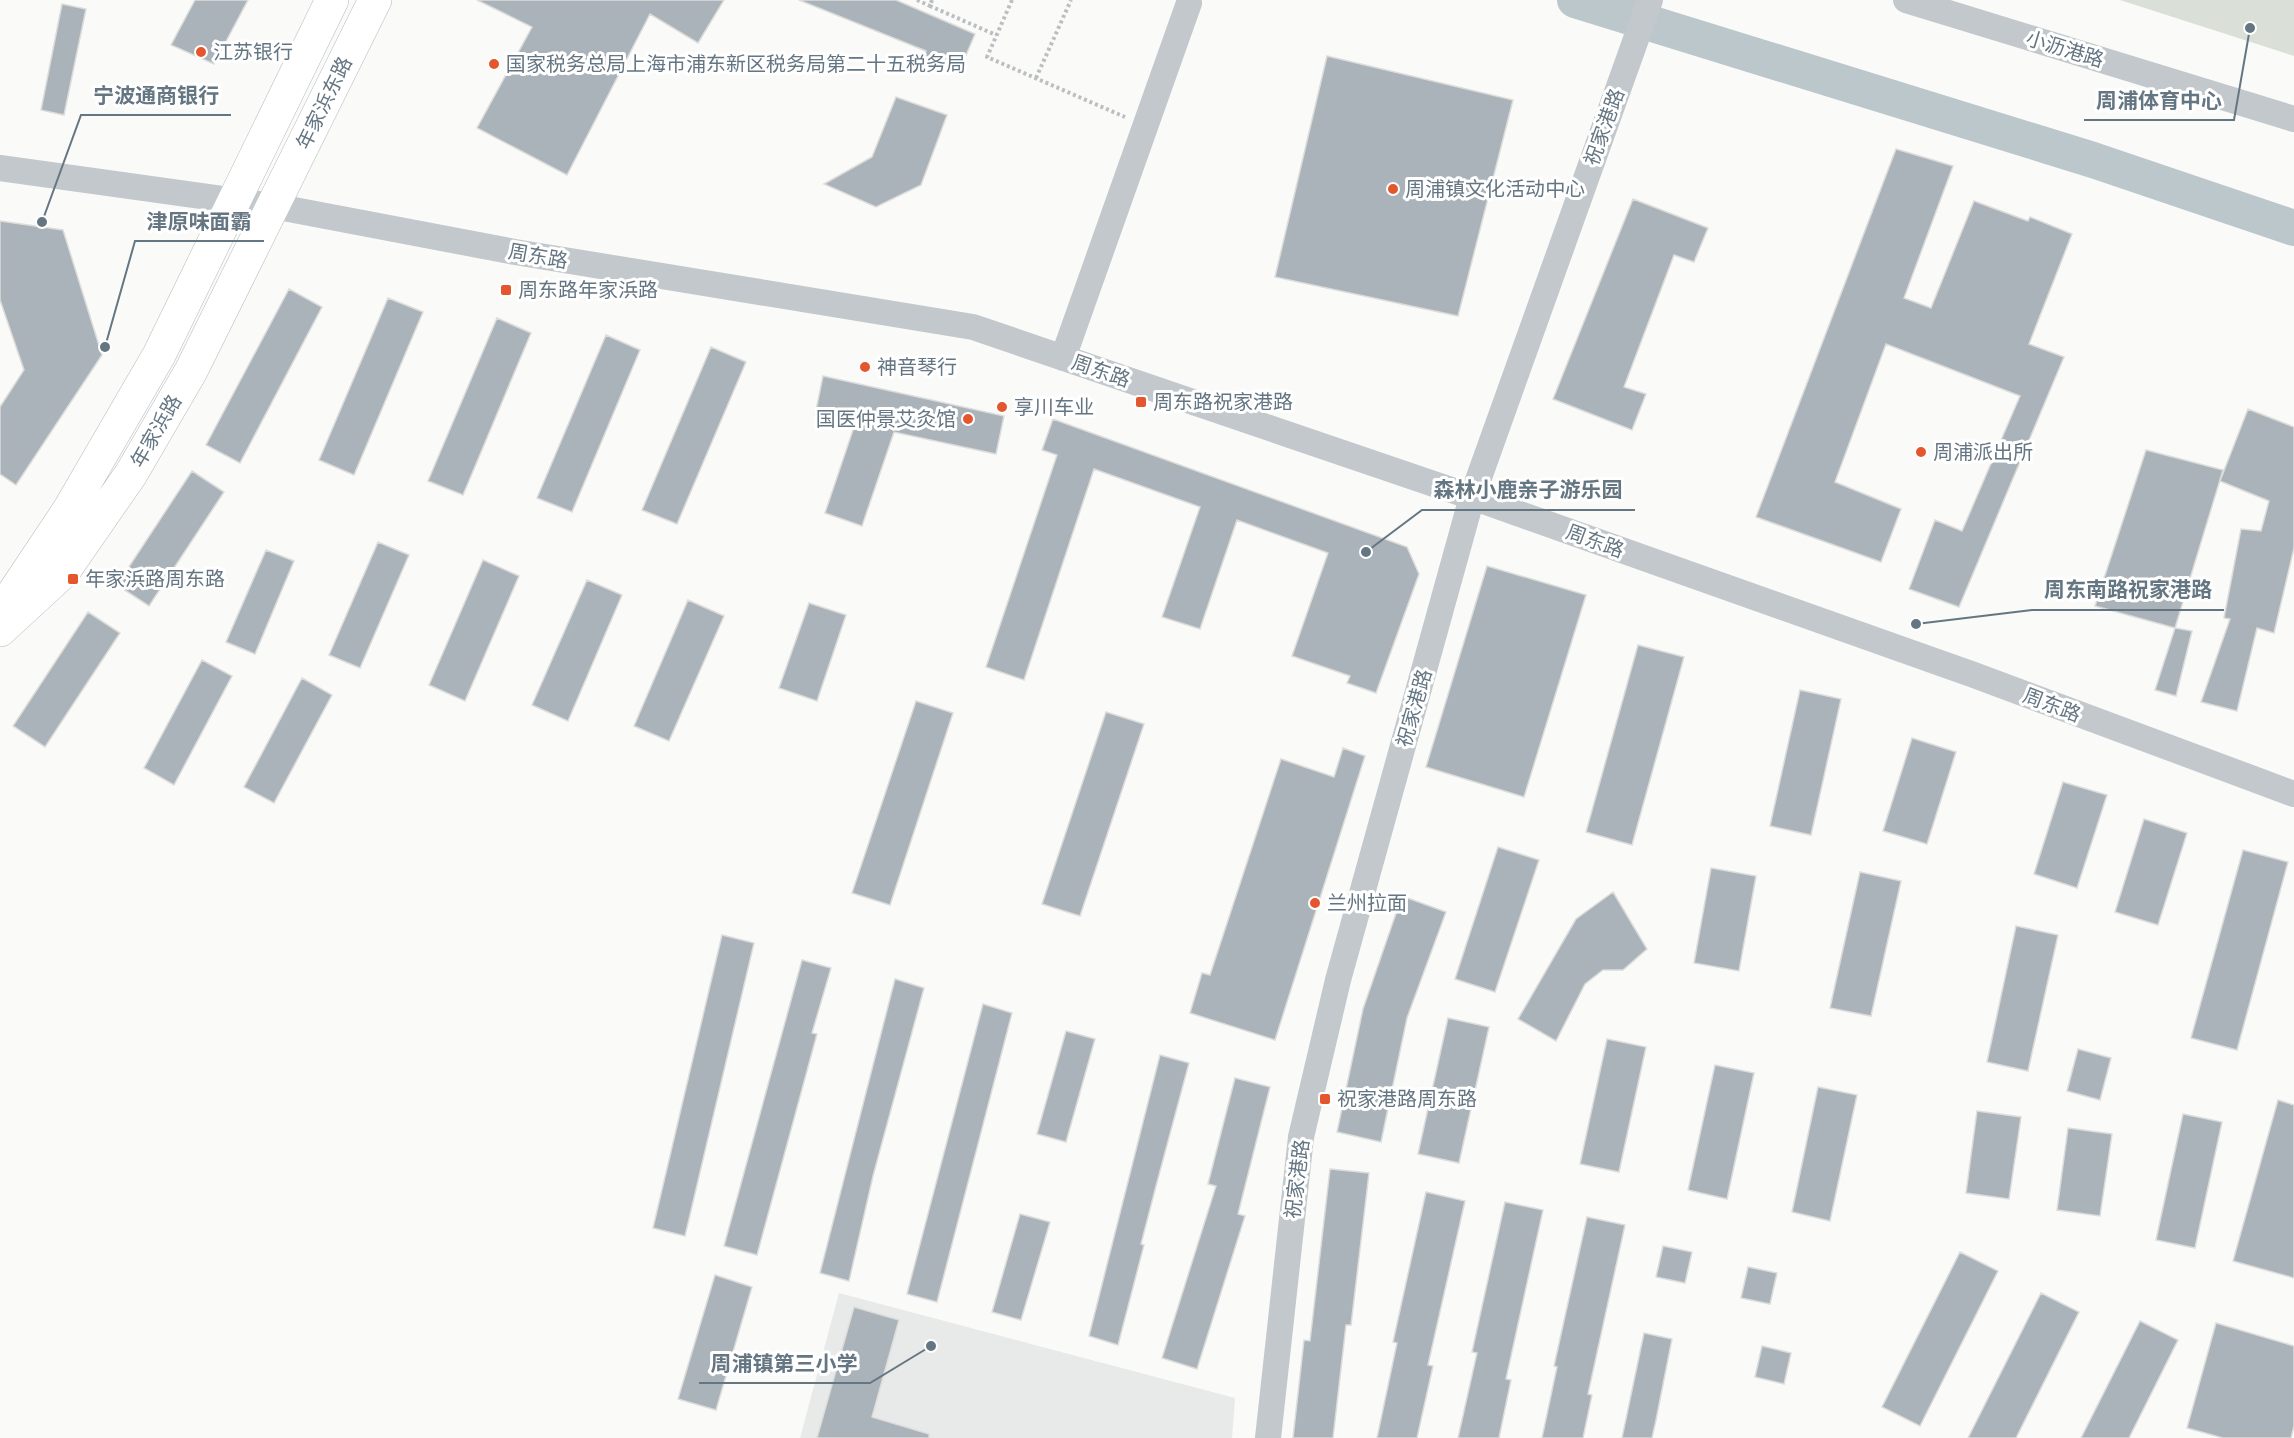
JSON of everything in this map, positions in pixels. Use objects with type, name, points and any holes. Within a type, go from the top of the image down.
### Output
[{"type":"main road","name":"年家浜东路","points":[[232,200],[332,0]]},
{"type":"main road","name":"年家浜东路","points":[[273,206],[375,0]]},
{"type":"main road","name":"年家浜路","points":[[0,613],[69,510],[159,355],[232,200]]},
{"type":"main road","name":"年家浜路","points":[[0,630],[63,572],[131,474],[191,371],[273,206]]},
{"type":"street","name":"祝家港路","points":[[1268,1438],[1301,1137],[1338,980],[1472,497],[1650,0]]},
{"type":"street","name":"小沥港路","points":[[1906,0],[2294,119]]},
{"type":"street","points":[[1063,358],[1189,3]]},
{"type":"street","name":"周东路","points":[[0,168],[273,206],[515,252],[973,327],[1472,497],[1974,675],[2294,794]]},
{"type":"path","points":[[917,0],[996,35]]},
{"type":"path","points":[[930,6],[932,0]]},
{"type":"path","points":[[1012,0],[987,57],[1145,126]]},
{"type":"path","points":[[1036,78],[1071,0]]},
{"type":"shaded area","points":[[2120,0],[2294,0],[2294,56]]},
{"type":"shaded area","points":[[839,1293],[1235,1398],[1232,1438],[800,1438]]},
{"type":"building","points":[[195,0],[248,0],[214,64],[171,45]]},
{"type":"building","points":[[477,0],[724,0],[698,43],[650,14],[567,175],[477,128],[532,27]]},
{"type":"building","points":[[799,0],[896,0],[975,34],[958,74],[923,59],[926,51]]},
{"type":"building","points":[[62,4],[86,9],[64,115],[41,110]]},
{"type":"building","name":"周浦镇文化活动中心","points":[[1327,56],[1513,100],[1458,316],[1275,277]]},
{"type":"building","points":[[896,97],[947,115],[921,185],[876,207],[824,184],[872,157]]},
{"type":"building","points":[[1896,149],[1953,166],[1904,298],[1931,308],[1974,201],[2028,221],[2030,217],[2072,234],[2029,344],[2064,357],[1959,607],[1909,589],[1935,520],[1962,531],[2020,396],[1886,344],[1835,482],[1901,509],[1881,562],[1756,517]]},
{"type":"building","points":[[1633,199],[1708,228],[1694,262],[1674,255],[1624,387],[1646,394],[1632,430],[1553,399]]},
{"type":"building","points":[[0,221],[63,230],[102,355],[16,485],[0,474],[0,407],[24,370],[0,300]]},
{"type":"building","points":[[289,289],[322,307],[240,463],[206,445]]},
{"type":"building","points":[[388,298],[423,312],[354,475],[319,460]]},
{"type":"building","points":[[497,318],[531,333],[463,495],[428,481]]},
{"type":"building","points":[[606,335],[640,350],[572,512],[537,498]]},
{"type":"building","points":[[711,347],[746,362],[677,524],[642,510]]},
{"type":"building","points":[[823,376],[1004,416],[996,454],[894,432],[862,526],[825,513],[855,424],[815,415]]},
{"type":"building","points":[[2248,409],[2294,427],[2294,548],[2274,633],[2257,628],[2237,711],[2201,702],[2230,619],[2224,618],[2241,529],[2261,531],[2269,501],[2220,481]]},
{"type":"building","points":[[1053,419],[1407,547],[1419,574],[1376,693],[1347,683],[1350,676],[1292,656],[1328,553],[1237,520],[1200,629],[1162,617],[1200,507],[1094,469],[1024,680],[986,667],[1057,455],[1042,450]]},
{"type":"building","points":[[2146,450],[2223,470],[2175,628],[2095,606]]},
{"type":"building","points":[[192,471],[224,492],[149,606],[117,585]]},
{"type":"building","points":[[378,542],[409,555],[360,668],[329,655]]},
{"type":"building","points":[[266,550],[294,561],[255,654],[226,642]]},
{"type":"building","points":[[483,560],[519,576],[465,701],[429,685]]},
{"type":"building","points":[[1487,566],[1586,595],[1524,797],[1426,767]]},
{"type":"building","points":[[587,580],[622,595],[568,721],[532,705]]},
{"type":"building","points":[[688,600],[724,616],[669,741],[634,726]]},
{"type":"building","points":[[809,603],[846,615],[817,701],[779,688]]},
{"type":"building","points":[[88,612],[120,633],[45,747],[13,726]]},
{"type":"building","points":[[2175,628],[2192,631],[2176,696],[2155,690]]},
{"type":"building","points":[[1638,645],[1684,657],[1632,845],[1586,832]]},
{"type":"building","points":[[202,660],[232,676],[174,785],[144,768]]},
{"type":"building","points":[[302,678],[332,695],[274,803],[244,787]]},
{"type":"building","points":[[1800,690],[1841,699],[1811,835],[1770,826]]},
{"type":"building","points":[[916,701],[953,713],[890,905],[852,893]]},
{"type":"building","points":[[1106,712],[1144,724],[1080,916],[1042,904]]},
{"type":"building","points":[[1912,738],[1956,752],[1927,844],[1883,831]]},
{"type":"building","points":[[1343,748],[1365,756],[1275,1040],[1190,1013],[1202,973],[1210,975],[1281,759],[1334,777]]},
{"type":"building","points":[[2063,782],[2107,795],[2077,888],[2034,874]]},
{"type":"building","points":[[2144,819],[2187,833],[2158,925],[2115,912]]},
{"type":"building","points":[[1498,847],[1539,860],[1495,992],[1455,979]]},
{"type":"building","points":[[2243,850],[2288,862],[2237,1050],[2191,1038]]},
{"type":"building","points":[[1711,868],[1756,876],[1739,971],[1694,963]]},
{"type":"building","points":[[1860,872],[1901,881],[1871,1016],[1830,1008]]},
{"type":"building","points":[[1613,892],[1647,949],[1623,970],[1603,970],[1585,984],[1556,1041],[1518,1019],[1576,919]]},
{"type":"building","points":[[1402,896],[1446,912],[1407,1018],[1381,1142],[1337,1132],[1363,1009]]},
{"type":"building","points":[[2016,926],[2058,935],[2028,1071],[1987,1062]]},
{"type":"building","points":[[722,935],[754,943],[685,1236],[653,1228]]},
{"type":"building","points":[[802,960],[831,968],[812,1033],[817,1034],[757,1255],[724,1246]]},
{"type":"building","points":[[895,979],[924,988],[873,1176],[849,1281],[820,1273]]},
{"type":"building","points":[[983,1004],[1012,1013],[937,1302],[907,1294]]},
{"type":"building","points":[[1448,1018],[1489,1027],[1459,1163],[1418,1154]]},
{"type":"building","points":[[1066,1031],[1095,1039],[1066,1142],[1037,1134]]},
{"type":"building","points":[[1607,1039],[1646,1047],[1619,1172],[1580,1164]]},
{"type":"building","points":[[2078,1049],[2111,1058],[2100,1100],[2067,1091]]},
{"type":"building","points":[[1160,1055],[1189,1063],[1141,1244],[1144,1245],[1118,1345],[1089,1336]]},
{"type":"building","points":[[1715,1065],[1754,1073],[1727,1199],[1688,1190]]},
{"type":"building","points":[[1235,1078],[1270,1087],[1238,1214],[1245,1216],[1197,1369],[1162,1358],[1216,1186],[1208,1184]]},
{"type":"building","points":[[1818,1087],[1857,1095],[1830,1221],[1792,1212]]},
{"type":"building","points":[[2278,1100],[2294,1105],[2294,1278],[2233,1261]]},
{"type":"building","points":[[1977,1111],[2021,1117],[2009,1199],[1966,1193]]},
{"type":"building","points":[[2183,1114],[2222,1122],[2195,1248],[2156,1240]]},
{"type":"building","points":[[2068,1128],[2112,1134],[2100,1216],[2057,1210]]},
{"type":"building","points":[[1330,1169],[1369,1173],[1351,1325],[1346,1325],[1333,1438],[1293,1438],[1304,1340],[1310,1341]]},
{"type":"building","points":[[1426,1192],[1465,1201],[1428,1365],[1433,1366],[1417,1438],[1377,1438],[1397,1343],[1393,1342]]},
{"type":"building","points":[[1505,1202],[1543,1210],[1506,1379],[1511,1380],[1499,1438],[1458,1438],[1477,1353],[1472,1352]]},
{"type":"building","points":[[1020,1214],[1050,1222],[1021,1320],[992,1312]]},
{"type":"building","points":[[1587,1217],[1625,1225],[1588,1394],[1592,1395],[1583,1438],[1542,1438],[1557,1367],[1554,1366]]},
{"type":"building","points":[[1663,1246],[1692,1252],[1685,1283],[1656,1277]]},
{"type":"building","points":[[1960,1252],[1998,1271],[1920,1426],[1882,1407]]},
{"type":"building","points":[[1748,1267],[1777,1273],[1770,1304],[1741,1298]]},
{"type":"building","points":[[715,1275],[752,1287],[716,1410],[678,1399]]},
{"type":"building","points":[[2041,1293],[2079,1312],[2016,1438],[1968,1438]]},
{"type":"building","points":[[854,1307],[899,1320],[872,1417],[929,1434],[929,1438],[817,1438]]},
{"type":"building","points":[[2140,1321],[2178,1340],[2129,1438],[2081,1438]]},
{"type":"building","points":[[2216,1323],[2294,1346],[2294,1426],[2291,1438],[2223,1438],[2187,1428]]},
{"type":"building","points":[[1644,1333],[1672,1339],[1656,1420],[1652,1438],[1622,1438]]},
{"type":"building","points":[[1762,1346],[1791,1353],[1784,1384],[1755,1377]]},
{"type":"waterway","points":[[1575,0],[2093,160],[2294,228]]},
{"type":"place","name":"周浦体育中心","points":[[2250,28]]},
{"type":"place","name":"江苏银行","points":[[201,52]]},
{"type":"place","name":"国家税务总局上海市浦东新区税务局第二十五税务局","points":[[494,64]]},
{"type":"place","name":"周浦镇文化活动中心","points":[[1393,189]]},
{"type":"place","name":"宁波通商银行","points":[[42,222]]},
{"type":"place","name":"周东路年家浜路","points":[[506,290]]},
{"type":"place","name":"津原味面霸","points":[[105,347]]},
{"type":"place","name":"神音琴行","points":[[865,367]]},
{"type":"place","name":"周东路祝家港路","points":[[1141,402]]},
{"type":"place","name":"享川车业","points":[[1002,407]]},
{"type":"place","name":"国医仲景艾灸馆","points":[[968,419]]},
{"type":"place","name":"周浦派出所","points":[[1921,452]]},
{"type":"place","name":"森林小鹿亲子游乐园","points":[[1366,552]]},
{"type":"place","name":"年家浜路周东路","points":[[73,579]]},
{"type":"place","name":"周东南路祝家港路","points":[[1916,624]]},
{"type":"place","name":"兰州拉面","points":[[1315,903]]},
{"type":"place","name":"祝家港路周东路","points":[[1325,1099]]},
{"type":"place","name":"周浦镇第三小学","points":[[931,1346]]}]
